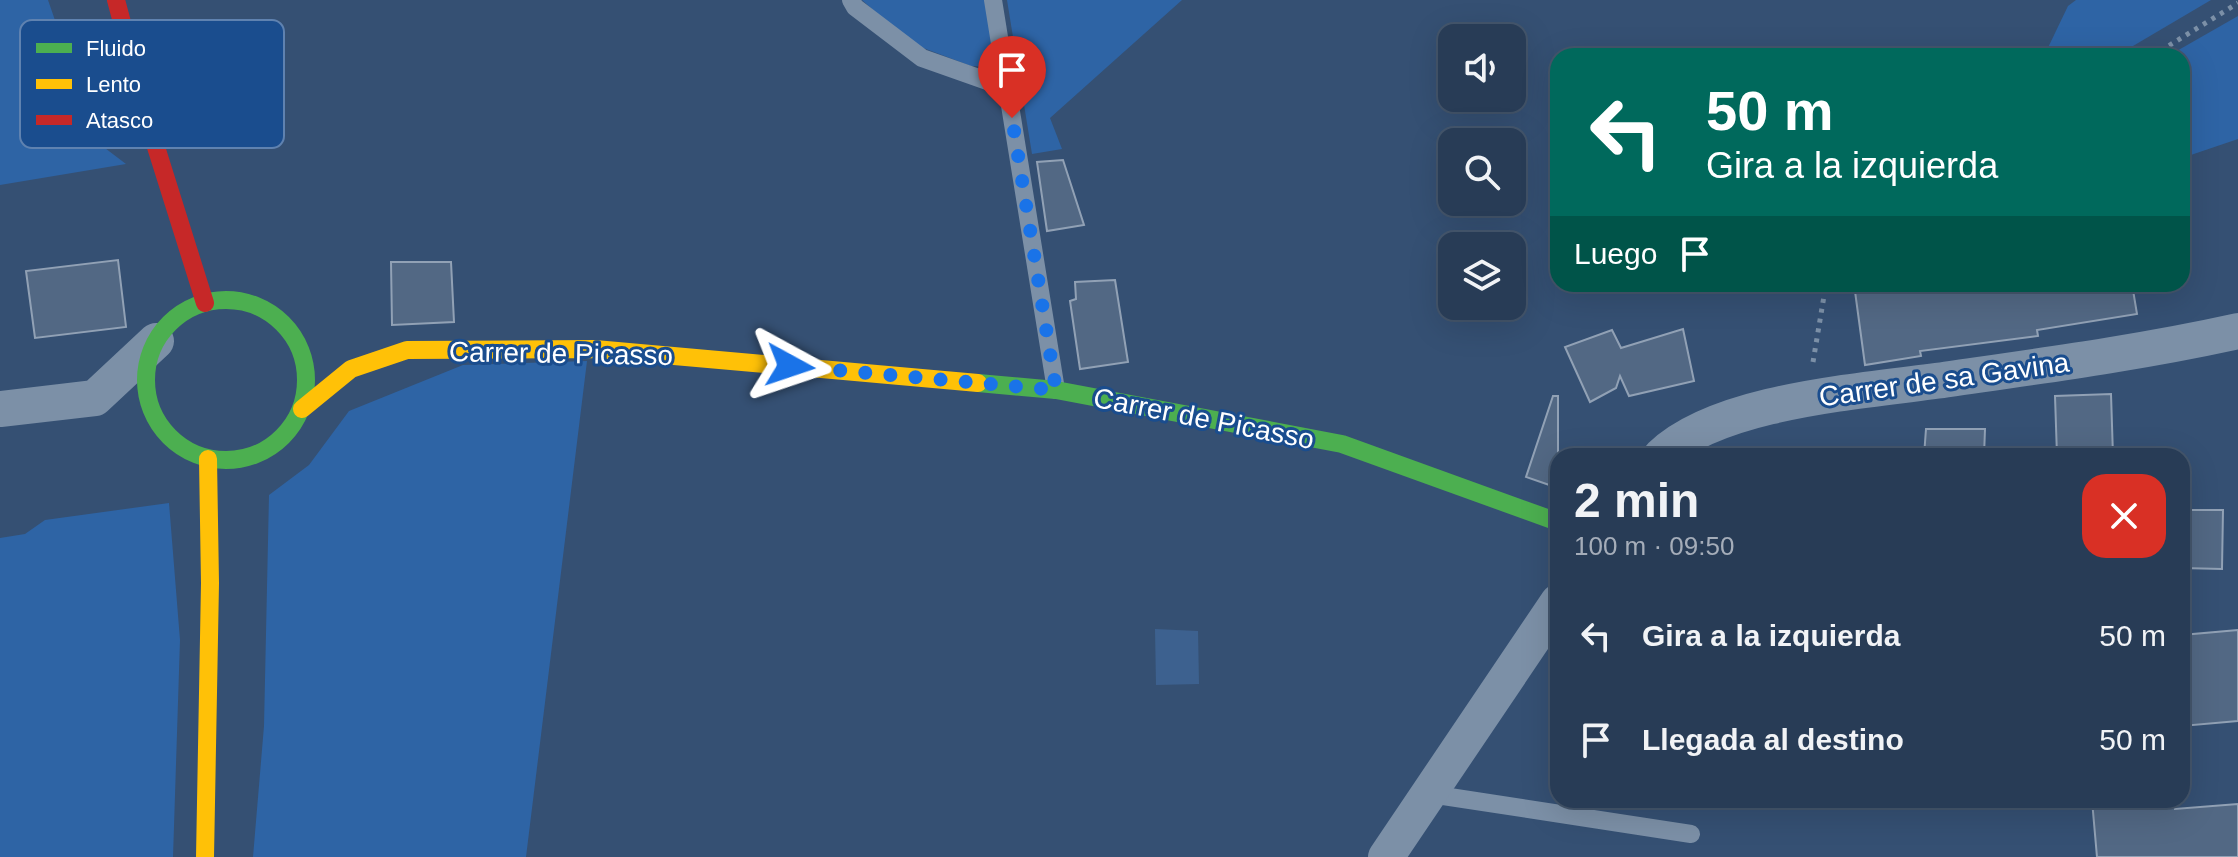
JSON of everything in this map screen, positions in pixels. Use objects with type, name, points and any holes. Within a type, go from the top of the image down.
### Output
[{"type":"street","points":[[116,0],[121,20]]},
{"type":"street","points":[[156,148],[205,303]]},
{"type":"street","points":[[0,409],[95,398],[156,341],[171,322],[186,311],[221,300],[253,305],[272,314],[287,328],[298,344],[305,364],[307,387],[302,409],[290,429],[274,445],[255,456],[233,461],[208,459],[185,450],[165,434],[153,413],[146,388],[147,364],[156,341]]},
{"type":"street","name":"Carrer de sa Gavina","points":[[1669,448],[1704,426],[1807,399],[2173,345],[2238,331]]},
{"type":"street","name":"Carrer de Picasso","points":[[302,409],[351,369],[407,350],[595,349],[1056,390],[1342,444],[1550,519]]},
{"type":"street","points":[[205,857],[210,583],[208,459]]},
{"type":"street","points":[[1386,857],[1550,614]]},
{"type":"lane","points":[[851,0],[855,7],[922,58],[1007,88]]},
{"type":"lane","points":[[993,0],[1056,390]]},
{"type":"lane","points":[[1430,794],[1691,834]]},
{"type":"path","points":[[2165,48],[2238,3]]},
{"type":"path","points":[[1807,399],[1825,292]]},
{"type":"shaded area","points":[[0,0],[48,0],[55,20],[20,20],[20,148],[105,148],[126,164],[0,185]]},
{"type":"shaded area","points":[[862,0],[988,0],[998,59],[991,67],[971,66],[910,43]]},
{"type":"shaded area","points":[[1007,0],[1182,0],[1050,118],[1062,149],[1032,154]]},
{"type":"shaded area","points":[[2076,0],[2211,0],[2130,48],[2048,48],[2068,6]]},
{"type":"shaded area","points":[[2238,16],[2238,139],[2190,155],[2190,48],[2182,48]]},
{"type":"shaded area","points":[[587,361],[526,857],[253,857],[264,726],[269,495],[309,465],[349,411],[463,365]]},
{"type":"shaded area","points":[[169,503],[180,640],[173,857],[0,857],[0,538],[25,534],[45,520]]},
{"type":"shaded area","points":[[1155,629],[1198,631],[1199,684],[1156,685]]},
{"type":"building","points":[[1063,160],[1084,225],[1047,231],[1037,162]]},
{"type":"building","points":[[118,260],[126,327],[35,338],[26,271]]},
{"type":"building","points":[[391,262],[451,262],[454,322],[392,325]]},
{"type":"building","points":[[1115,280],[1128,362],[1080,369],[1070,301],[1076,299],[1075,282]]},
{"type":"building","points":[[1855,292],[2133,292],[2137,314],[2037,330],[2038,336],[1920,351],[1921,356],[1865,365]]},
{"type":"building","points":[[1683,329],[1694,381],[1629,396],[1620,376],[1616,388],[1590,402],[1565,347],[1612,330],[1621,348]]},
{"type":"building","points":[[2111,394],[2113,448],[2057,448],[2055,396]]},
{"type":"building","points":[[1553,396],[1558,396],[1558,448],[1550,448],[1550,485],[1526,477]]},
{"type":"building","points":[[1926,429],[1985,429],[1984,448],[1925,448]]},
{"type":"building","points":[[2190,510],[2223,510],[2222,569],[2190,568]]},
{"type":"building","points":[[2238,630],[2238,721],[2190,725],[2190,634]]},
{"type":"building","points":[[2238,804],[2238,857],[2097,857],[2093,808],[2175,809]]},
{"type":"traffic: fast","points":[[226,300],[257,306],[283,323],[300,349],[306,380],[300,411],[283,437],[257,454],[226,460],[195,454],[169,437],[152,411],[146,380],[152,349],[169,323],[195,306],[226,300]]},
{"type":"traffic: fast","points":[[978,383],[1056,390],[1342,444],[1550,519]]},
{"type":"traffic: slow","points":[[302,409],[351,369],[407,350],[595,349],[978,383]]},
{"type":"traffic: slow","points":[[205,857],[210,583],[208,459]]},
{"type":"traffic: jam","points":[[116,0],[121,20]]},
{"type":"traffic: jam","points":[[156,148],[205,303]]},
{"type":"route","points":[[790,366],[1056,390],[1012,118]]}]
